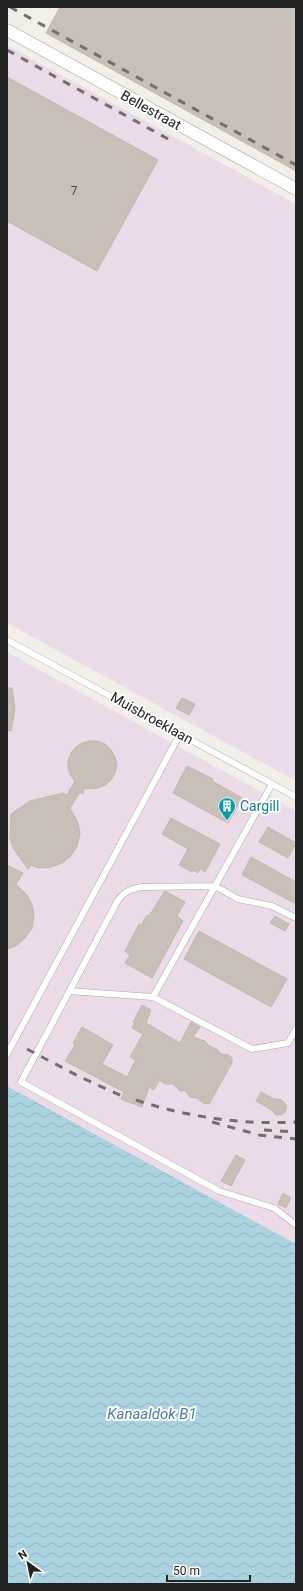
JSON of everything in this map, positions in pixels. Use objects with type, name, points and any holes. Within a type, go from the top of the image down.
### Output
[{"type":"street","name":"Bellestraat","points":[[7,30],[296,189]]},
{"type":"lane","name":"Muisbroeklaan","points":[[7,640],[296,797]]},
{"type":"lane","points":[[7,1054],[180,734]]},
{"type":"lane","points":[[153,997],[272,784]]},
{"type":"lane","points":[[296,918],[272,906],[238,899],[215,886],[142,887],[133,888],[124,892],[118,900],[21,1082],[219,1191],[274,1208],[296,1225]]},
{"type":"lane","points":[[69,991],[153,997],[252,1048],[288,1043],[296,1029]]},
{"type":"shaded area","points":[[7,45],[296,204],[296,781],[7,623]]},
{"type":"shaded area","name":"Cargill","points":[[7,652],[296,811],[296,1244],[7,1086]]},
{"type":"water","name":"Kanaaldok B1","points":[[7,1086],[296,1244],[296,1584],[7,1584]]},
{"type":"building","points":[[60,7],[296,7],[296,171],[46,33]]},
{"type":"building","points":[[7,77],[158,160],[97,271],[7,221]]},
{"type":"building","points":[[7,688],[12,688],[15,709],[11,731],[7,730]]},
{"type":"building","points":[[182,698],[195,704],[189,715],[176,708]]},
{"type":"building","points":[[98,741],[105,744],[111,750],[117,765],[115,773],[111,780],[105,785],[97,788],[84,789],[83,794],[80,792],[70,808],[78,823],[80,834],[77,846],[71,856],[62,863],[51,867],[39,868],[31,865],[28,869],[13,848],[10,838],[11,814],[30,801],[63,793],[67,795],[75,781],[68,768],[68,761],[71,753],[82,743]]},
{"type":"building","points":[[187,766],[213,779],[212,781],[242,798],[228,823],[173,793]]},
{"type":"building","points":[[171,818],[220,844],[205,872],[200,869],[198,873],[193,870],[192,872],[179,865],[188,849],[162,834]]},
{"type":"building","points":[[268,827],[296,843],[288,858],[259,842]]},
{"type":"building","points":[[251,857],[296,882],[296,904],[242,875]]},
{"type":"building","points":[[7,865],[23,873],[16,884],[27,895],[32,905],[34,917],[32,928],[25,938],[16,946],[7,949]]},
{"type":"building","points":[[165,891],[185,902],[177,916],[183,921],[152,978],[125,963],[130,955],[125,951],[139,924],[141,925],[147,915],[149,916]]},
{"type":"building","points":[[275,916],[289,924],[285,931],[270,923]]},
{"type":"building","points":[[199,931],[287,979],[271,1007],[184,959]]},
{"type":"building","points":[[142,1005],[151,1010],[146,1023],[180,1043],[191,1022],[200,1027],[193,1037],[205,1041],[209,1046],[217,1049],[221,1054],[229,1055],[232,1058],[232,1063],[209,1104],[203,1103],[197,1098],[190,1097],[186,1091],[180,1091],[173,1084],[166,1084],[159,1080],[154,1090],[149,1087],[142,1107],[121,1099],[124,1092],[65,1061],[75,1045],[73,1043],[82,1027],[113,1045],[102,1064],[127,1077],[136,1060],[130,1057],[143,1034],[132,1028],[135,1023],[133,1022]]},
{"type":"building","points":[[261,1092],[274,1099],[282,1100],[287,1106],[285,1112],[281,1115],[276,1115],[270,1109],[256,1101]]},
{"type":"building","points":[[236,1155],[245,1160],[231,1186],[221,1181]]},
{"type":"building","points":[[283,1193],[291,1198],[286,1208],[278,1204]]},
{"type":"railway","points":[[10,7],[296,165]]},
{"type":"railway","points":[[7,50],[168,139]]},
{"type":"railway","points":[[27,1049],[80,1077],[122,1096]]},
{"type":"railway","points":[[136,1100],[175,1111],[235,1121],[276,1123],[296,1122]]},
{"type":"railway","points":[[212,1122],[259,1135],[296,1139]]},
{"type":"railway","points":[[264,1130],[296,1132]]},
{"type":"place","name":"Cargill","points":[[227,821]]}]
